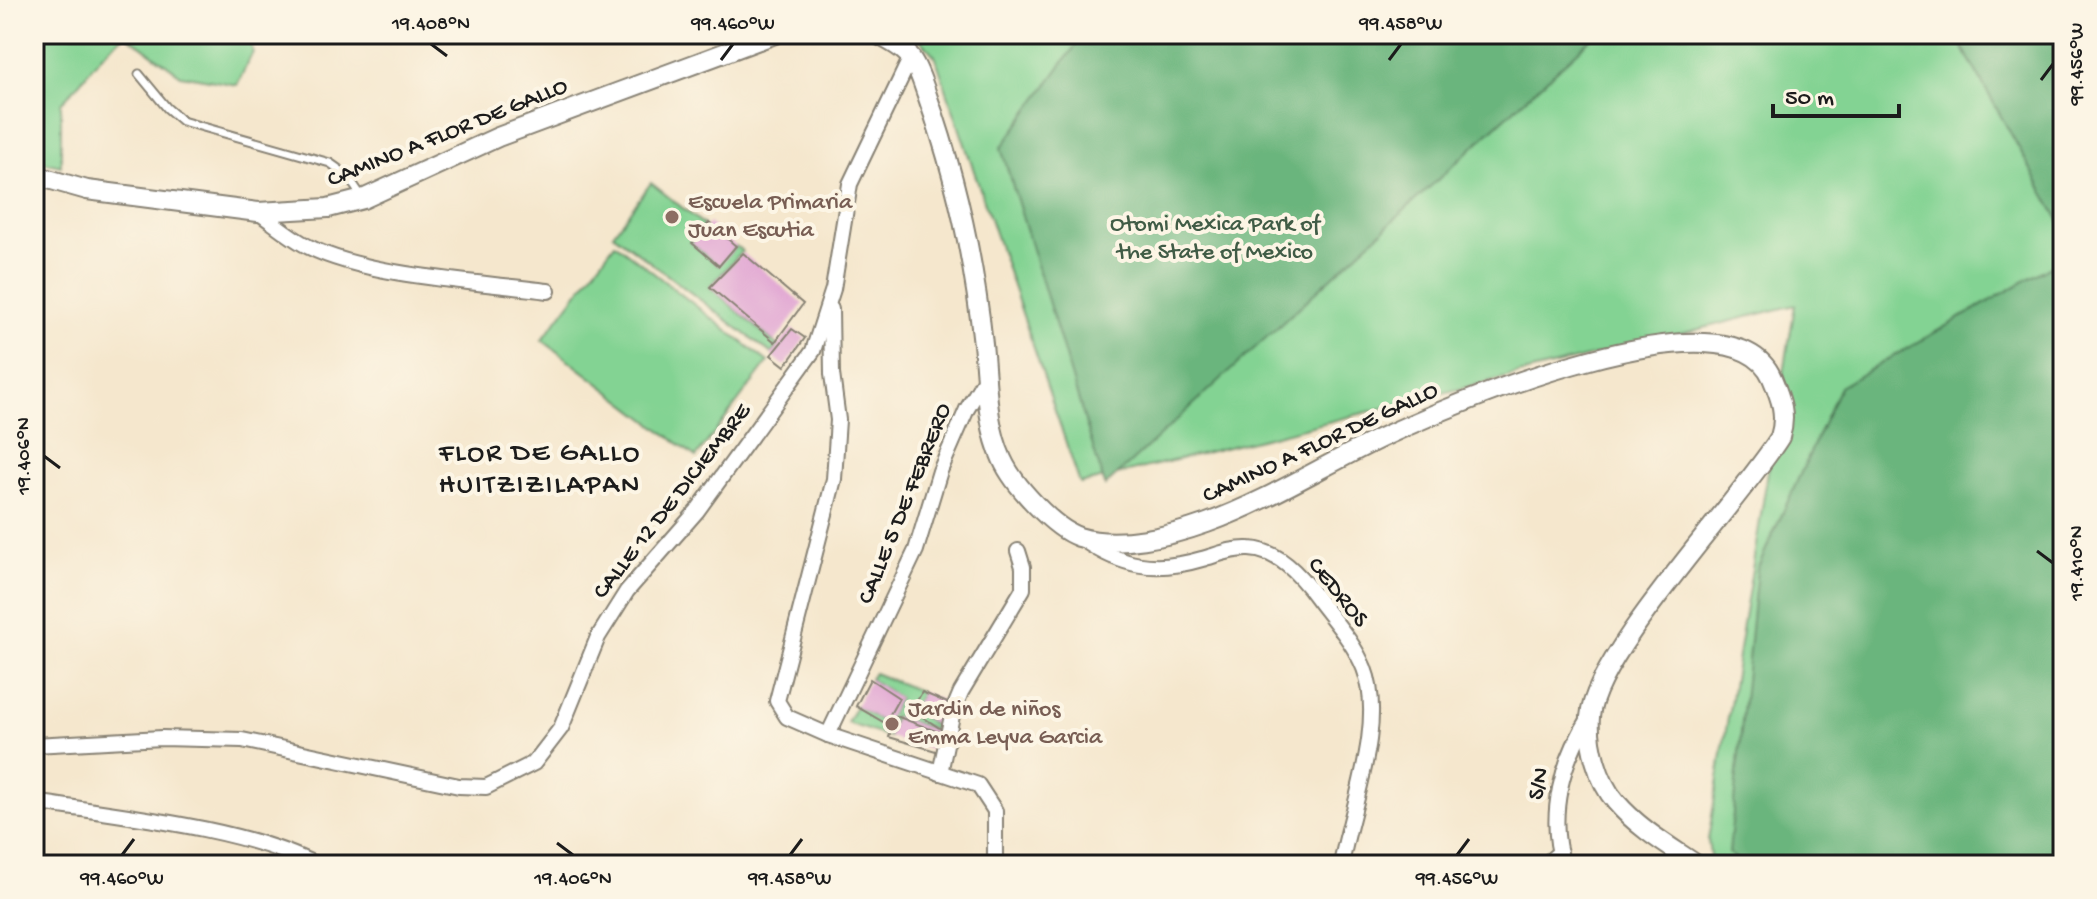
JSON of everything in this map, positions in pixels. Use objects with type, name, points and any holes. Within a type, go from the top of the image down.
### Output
[{"type":"street","name":"CAMINO A FLOR DE GALLO","points":[[34,175],[87,190],[258,212],[328,208],[363,199],[498,137],[775,34]]},
{"type":"street","points":[[876,34],[911,57]]},
{"type":"street","points":[[902,34],[943,145],[963,229],[977,298],[994,433],[1002,459],[1014,480],[1047,514],[1078,537]]},
{"type":"street","name":"CALLE 12 DE DICIEMBRE","points":[[34,745],[162,738],[242,740],[459,786],[486,787],[534,763],[561,728],[598,637],[627,591],[697,511],[813,351],[833,289],[850,184],[911,57]]},
{"type":"street","points":[[258,212],[309,246],[354,262],[548,291]]},
{"type":"street","points":[[833,289],[831,361],[838,420],[834,479],[777,701],[787,717],[828,735],[940,773],[969,779],[987,794],[995,811],[995,865]]},
{"type":"street","name":"CAMINO A FLOR DE GALLO","points":[[1078,537],[1127,541],[1163,538],[1212,521],[1388,435],[1582,362],[1658,342],[1705,342],[1746,349],[1767,367],[1780,397],[1786,420],[1780,437],[1628,638],[1605,677],[1590,717]]},
{"type":"street","name":"CALLE 5 DE FEBRERO","points":[[828,735],[916,550],[944,461],[986,377]]},
{"type":"street","name":"CEDROS","points":[[1078,537],[1115,559],[1149,568],[1173,568],[1233,549],[1262,551],[1274,555],[1311,590],[1355,651],[1366,673],[1371,697],[1367,747],[1341,865]]},
{"type":"street","points":[[940,773],[953,711],[961,692],[1023,589],[1023,567],[1018,551]]},
{"type":"street","points":[[1590,717],[1601,779],[1615,801],[1647,832],[1697,865]]},
{"type":"street","name":"S/N","points":[[1561,859],[1557,809],[1561,785],[1574,741],[1590,717]]},
{"type":"street","points":[[34,802],[165,823],[259,844],[316,865]]},
{"type":"street","points":[[1545,865],[1561,859]]},
{"type":"lane","points":[[139,74],[182,121],[330,163],[347,175],[363,199]]},
{"type":"green space","points":[[34,34],[249,34],[253,52],[237,85],[181,75],[126,35],[107,50],[61,103],[61,166],[34,160]]},
{"type":"green space","name":"Otomi Mexica Park of the State of Mexico","points":[[915,34],[2063,34],[2063,865],[1711,865],[1708,840],[1795,305],[1080,484],[935,56]]},
{"type":"green space","points":[[1084,34],[1596,34],[1105,486],[1001,148]]},
{"type":"green space","points":[[1955,34],[2063,34],[2063,227]]},
{"type":"green space","points":[[651,183],[704,225],[691,242],[718,265],[736,246],[742,251],[710,287],[777,345],[772,354],[613,234]]},
{"type":"green space","points":[[615,243],[768,362],[696,457],[542,340]]},
{"type":"green space","points":[[2063,259],[2063,865],[1742,865],[1729,853],[1757,569],[1840,387]]},
{"type":"green space","points":[[874,673],[922,692],[913,709],[942,732],[894,716],[889,737],[847,723],[856,706],[885,723],[899,698],[870,679]]},
{"type":"building","points":[[709,223],[736,246],[719,266],[692,243]]},
{"type":"building","points":[[743,253],[803,304],[775,342],[710,287]]},
{"type":"building","points":[[792,329],[805,338],[785,366],[771,355]]},
{"type":"building","points":[[870,679],[899,698],[885,723],[856,706]]},
{"type":"building","points":[[922,692],[950,704],[941,729],[912,710]]},
{"type":"building","points":[[896,716],[941,733],[939,752],[889,737]]},
{"type":"place","name":"Escuela Primaria Juan Escutia","points":[[672,217]]},
{"type":"place","name":"Jardin de niños Emma Leyva Garcia","points":[[892,724]]},
{"type":"district","name":"FLOR DE GALLO HUITZIZILAPAN","points":[[540,470]]}]
